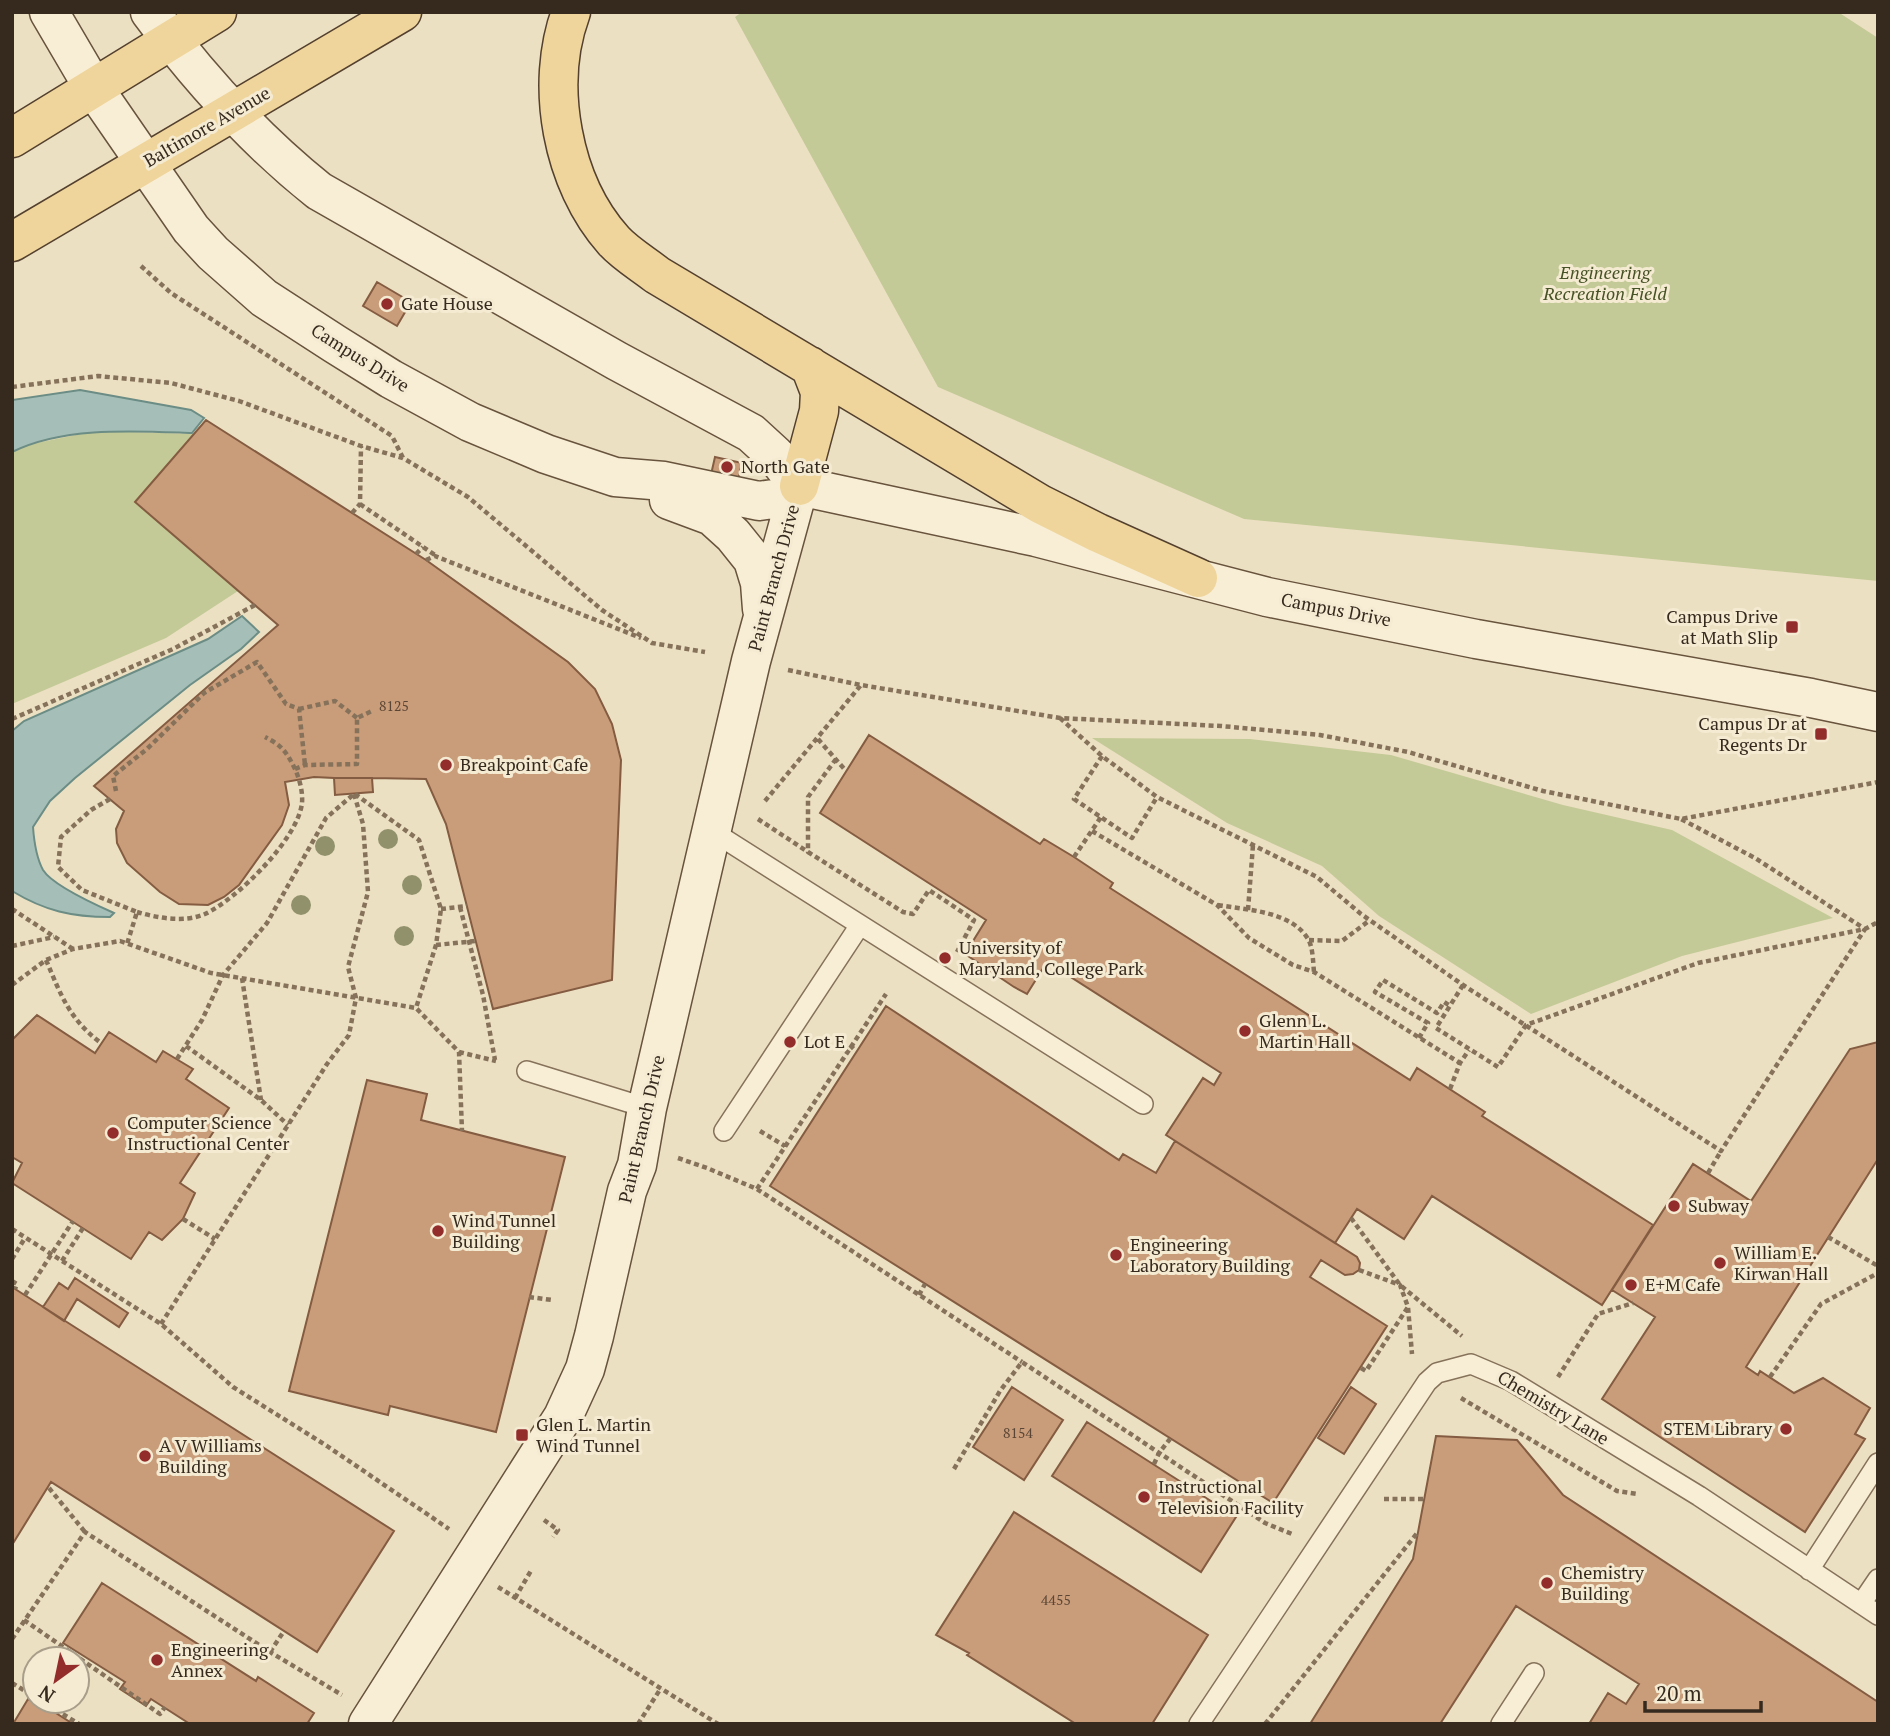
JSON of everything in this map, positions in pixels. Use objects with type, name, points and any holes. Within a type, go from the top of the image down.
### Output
[{"type":"main road","points":[[12,138],[93,87],[160,26],[217,12]]},
{"type":"main road","name":"Baltimore Avenue","points":[[12,242],[402,12]]},
{"type":"main road","points":[[571,12],[566,25],[560,76],[560,117],[568,159],[586,200],[615,241],[657,275],[1040,504],[1198,578]]},
{"type":"main road","points":[[799,486],[819,411],[820,392],[810,366]]},
{"type":"street","name":"Campus Drive","points":[[49,12],[93,87],[144,164],[191,229],[213,253],[264,298],[391,379],[470,422],[546,454],[615,477],[664,481],[759,501],[780,498],[799,486],[1037,537],[1267,597],[1476,639],[1878,712]]},
{"type":"street","points":[[160,26],[234,112],[284,163],[319,191],[628,367],[751,433],[775,455],[799,486]]},
{"type":"street","points":[[615,477],[712,516],[733,535],[753,559],[760,583],[763,618]]},
{"type":"street","name":"Paint Branch Drive","points":[[359,1711],[573,1398],[585,1369],[627,1191],[637,1165],[647,1108],[751,661],[799,486]]},
{"type":"lane","points":[[712,831],[1143,1104]]},
{"type":"lane","points":[[724,1131],[860,925]]},
{"type":"lane","points":[[527,1071],[647,1108]]},
{"type":"lane","name":"Chemistry Lane","points":[[1199,1724],[1427,1382],[1437,1373],[1471,1364],[1511,1381],[1699,1496],[1870,1610]]},
{"type":"lane","points":[[1809,1570],[1878,1463]]},
{"type":"lane","points":[[1870,1610],[1878,1579]]},
{"type":"lane","points":[[1501,1724],[1534,1673]]},
{"type":"path","points":[[141,266],[171,293],[392,436],[403,458]]},
{"type":"path","points":[[12,387],[98,376],[171,383],[239,401],[361,446],[403,458],[468,496],[602,610],[652,643]]},
{"type":"path","points":[[352,513],[360,504],[361,446]]},
{"type":"path","points":[[360,504],[435,556],[652,643],[705,652]]},
{"type":"path","points":[[415,555],[423,547]]},
{"type":"path","points":[[426,561],[435,556]]},
{"type":"path","points":[[12,719],[173,649],[254,605]]},
{"type":"path","points":[[116,791],[113,776],[147,749],[204,692],[257,662],[286,704],[299,709],[335,701],[356,718],[357,764],[305,765],[295,769]]},
{"type":"path","points":[[783,668],[861,685],[1060,718],[1320,734],[1408,752],[1543,791],[1681,819],[1755,858],[1865,929]]},
{"type":"path","points":[[765,801],[861,685]]},
{"type":"path","points":[[299,709],[305,765]]},
{"type":"path","points":[[356,718],[372,711]]},
{"type":"path","points":[[1060,718],[1102,756],[1157,797],[1317,877],[1370,920],[1463,985],[1721,1151]]},
{"type":"path","points":[[110,799],[91,810],[61,837],[58,867],[82,890],[137,912],[166,920],[204,915],[234,892],[272,856],[298,817],[302,802],[295,769],[282,746],[265,737]]},
{"type":"path","points":[[818,739],[846,771]]},
{"type":"path","points":[[1102,756],[1074,799],[1132,838],[1157,797]]},
{"type":"path","points":[[808,852],[808,797],[836,759]]},
{"type":"path","points":[[1681,819],[1878,782]]},
{"type":"path","points":[[354,794],[419,840],[441,909],[436,945],[416,1008]]},
{"type":"path","points":[[177,1059],[223,975],[267,923],[326,818],[354,794]]},
{"type":"path","points":[[161,1324],[327,1064],[349,1035],[356,998],[348,967],[368,892],[363,824],[354,794]]},
{"type":"path","points":[[1074,857],[1101,817]]},
{"type":"path","points":[[758,819],[902,912],[913,914],[929,890],[974,919],[953,958]]},
{"type":"path","points":[[1092,831],[1217,905],[1249,938],[1293,965],[1314,972],[1460,1063]]},
{"type":"path","points":[[1248,910],[1253,845]]},
{"type":"path","points":[[1217,905],[1291,922],[1309,940],[1314,972]]},
{"type":"path","points":[[441,909],[467,906]]},
{"type":"path","points":[[460,907],[485,1006],[495,1060]]},
{"type":"path","points":[[12,909],[73,949]]},
{"type":"path","points":[[127,944],[137,912]]},
{"type":"path","points":[[1309,940],[1342,941],[1370,920]]},
{"type":"path","points":[[1463,985],[1436,1028],[1498,1068],[1526,1025],[1698,963],[1865,929],[1878,922]]},
{"type":"path","points":[[1708,1173],[1865,929]]},
{"type":"path","points":[[12,946],[55,936]]},
{"type":"path","points":[[12,985],[46,960],[73,949],[120,941],[211,973],[416,1008],[459,1052],[527,1071]]},
{"type":"path","points":[[436,945],[475,941]]},
{"type":"path","points":[[46,960],[65,1006],[84,1030],[101,1043]]},
{"type":"path","points":[[243,978],[261,1100]]},
{"type":"path","points":[[1419,1038],[1428,1023],[1375,992],[1382,980],[1437,1013],[1444,1002],[1450,1006]]},
{"type":"path","points":[[757,1189],[886,994]]},
{"type":"path","points":[[850,1045],[856,1051]]},
{"type":"path","points":[[186,1046],[261,1100],[288,1125]]},
{"type":"path","points":[[1450,1089],[1460,1063],[1469,1049]]},
{"type":"path","points":[[459,1052],[462,1131]]},
{"type":"path","points":[[790,1139],[796,1146]]},
{"type":"path","points":[[775,1141],[785,1146]]},
{"type":"path","points":[[674,1157],[757,1189],[1265,1523],[1298,1536]]},
{"type":"path","points":[[1351,1218],[1400,1285],[1462,1336]]},
{"type":"path","points":[[183,1219],[215,1239]]},
{"type":"path","points":[[25,1295],[73,1221]]},
{"type":"path","points":[[62,1261],[83,1228]]},
{"type":"path","points":[[12,1229],[161,1324],[233,1387],[327,1446],[457,1534]]},
{"type":"path","points":[[1828,1237],[1878,1266]]},
{"type":"path","points":[[12,1259],[25,1238]]},
{"type":"path","points":[[1359,1270],[1400,1285],[1408,1307],[1413,1359]]},
{"type":"path","points":[[1770,1377],[1821,1304],[1878,1273]]},
{"type":"path","points":[[12,1281],[18,1284],[15,1289]]},
{"type":"path","points":[[919,1295],[925,1284]]},
{"type":"path","points":[[529,1297],[552,1300]]},
{"type":"path","points":[[1556,1381],[1598,1314],[1633,1303]]},
{"type":"path","points":[[1361,1367],[1366,1371],[1408,1307]]},
{"type":"path","points":[[954,1469],[1000,1391],[1022,1363]]},
{"type":"path","points":[[1458,1395],[1617,1491],[1643,1495]]},
{"type":"path","points":[[1154,1464],[1170,1438]]},
{"type":"path","points":[[48,1488],[85,1532],[359,1711]]},
{"type":"path","points":[[1379,1499],[1424,1499]]},
{"type":"path","points":[[537,1516],[558,1530],[553,1537]]},
{"type":"path","points":[[12,1639],[85,1532]]},
{"type":"path","points":[[1265,1724],[1418,1532]]},
{"type":"path","points":[[515,1598],[533,1569]]},
{"type":"path","points":[[492,1583],[718,1724]]},
{"type":"path","points":[[24,1620],[160,1714],[164,1707]]},
{"type":"path","points":[[270,1652],[284,1631]]},
{"type":"path","points":[[638,1724],[661,1688]]},
{"type":"green space","name":"Engineering Recreation Field","points":[[742,12],[1838,12],[1878,38],[1878,581],[1244,519],[938,387],[735,17]]},
{"type":"green space","points":[[95,431],[194,434],[135,502],[238,591],[166,638],[12,704],[12,452],[27,445]]},
{"type":"green space","points":[[1092,738],[1250,739],[1391,755],[1563,805],[1672,830],[1833,918],[1682,956],[1531,1014],[1379,916],[1322,866],[1227,823]]},
{"type":"water","points":[[80,390],[191,410],[204,418],[192,433],[124,431],[77,434],[32,444],[12,452],[12,400]]},
{"type":"water","points":[[242,616],[259,632],[241,649],[190,685],[75,778],[50,801],[33,827],[39,860],[48,876],[114,913],[110,917],[96,917],[59,912],[12,891],[12,731],[24,721],[208,639]]},
{"type":"building","name":"Gate House","points":[[377,282],[411,302],[397,326],[363,306]]},
{"type":"building","points":[[206,420],[426,560],[568,662],[595,689],[612,724],[621,760],[612,980],[493,1009],[446,824],[426,779],[372,778],[373,792],[335,795],[334,778],[314,777],[285,782],[289,805],[282,825],[239,885],[208,905],[179,904],[160,892],[127,863],[117,843],[116,829],[124,811],[94,786],[278,625],[135,502]]},
{"type":"building","name":"North Gate","points":[[715,457],[742,463],[737,485],[710,479]]},
{"type":"building","name":"Glenn L. Martin Hall","points":[[869,735],[1040,844],[1044,839],[1074,857],[1113,883],[1110,888],[1410,1080],[1417,1068],[1485,1112],[1482,1116],[1653,1225],[1602,1305],[1432,1196],[1404,1239],[1357,1209],[1335,1243],[1166,1135],[1203,1078],[1214,1085],[1221,1073],[1047,962],[1027,994],[1014,987],[965,954],[986,920],[820,813]]},
{"type":"building","points":[[334,778],[372,778],[373,792],[335,795]]},
{"type":"building","name":"Engineering Laboratory Building","points":[[886,1006],[1119,1160],[1123,1154],[1156,1173],[1175,1141],[1357,1257],[1359,1270],[1353,1274],[1345,1275],[1321,1260],[1310,1277],[1387,1326],[1273,1503],[770,1186]]},
{"type":"building","name":"Computer Science Instructional Center","points":[[37,1015],[95,1053],[109,1032],[156,1062],[163,1051],[193,1069],[186,1079],[229,1108],[180,1183],[195,1193],[183,1219],[162,1240],[149,1232],[131,1259],[12,1183],[22,1163],[12,1157],[12,1040]]},
{"type":"building","name":"William E. Kirwan Hall","points":[[1878,1042],[1878,1159],[1746,1367],[1758,1375],[1760,1371],[1794,1393],[1823,1378],[1870,1408],[1855,1434],[1865,1439],[1805,1532],[1602,1399],[1655,1317],[1612,1290],[1693,1164],[1751,1201],[1850,1049]]},
{"type":"building","name":"Wind Tunnel Building","points":[[367,1080],[427,1094],[421,1120],[565,1157],[496,1432],[390,1406],[388,1415],[289,1391]]},
{"type":"building","points":[[75,1278],[128,1313],[119,1327],[77,1299],[64,1321],[43,1307],[59,1283],[68,1289]]},
{"type":"building","name":"A V Williams Building","points":[[12,1287],[394,1531],[317,1652],[51,1482],[12,1545]]},
{"type":"building","points":[[1012,1387],[1063,1420],[1024,1480],[973,1447]]},
{"type":"building","points":[[1351,1387],[1376,1404],[1344,1454],[1318,1438]]},
{"type":"building","name":"Instructional Television Facility","points":[[1087,1422],[1236,1517],[1201,1572],[1052,1476]]},
{"type":"building","name":"Chemistry Building","points":[[1436,1436],[1517,1440],[1563,1495],[1878,1702],[1878,1724],[1589,1724],[1608,1693],[1626,1704],[1639,1684],[1516,1606],[1440,1724],[1310,1724],[1413,1559]]},
{"type":"building","points":[[1014,1512],[1208,1635],[1152,1724],[1076,1724],[967,1655],[969,1653],[936,1635]]},
{"type":"building","name":"Engineering Annex","points":[[102,1583],[256,1681],[258,1677],[314,1713],[307,1724],[190,1724],[151,1699],[146,1706],[120,1689],[125,1682],[91,1661],[91,1645],[63,1643]]},
{"type":"building","points":[[21,1711],[21,1715],[59,1715],[73,1724],[13,1724]]},
{"type":"place","name":"Gate House","points":[[387,304]]},
{"type":"place","name":"North Gate","points":[[727,467]]},
{"type":"place","name":"Campus Drive at Math Slip","points":[[1792,627]]},
{"type":"place","name":"Campus Dr at Regents Dr","points":[[1821,734]]},
{"type":"place","name":"Breakpoint Cafe","points":[[446,765]]},
{"type":"place","name":"University of Maryland, College Park","points":[[945,958]]},
{"type":"place","name":"Glenn L. Martin Hall","points":[[1245,1031]]},
{"type":"place","name":"Lot E","points":[[790,1042]]},
{"type":"place","name":"Computer Science Instructional Center","points":[[113,1133]]},
{"type":"place","name":"Subway","points":[[1674,1206]]},
{"type":"place","name":"Wind Tunnel Building","points":[[438,1231]]},
{"type":"place","name":"Engineering Laboratory Building","points":[[1116,1255]]},
{"type":"place","name":"William E. Kirwan Hall","points":[[1720,1263]]},
{"type":"place","name":"E+M Cafe","points":[[1631,1285]]},
{"type":"place","name":"STEM Library","points":[[1786,1429]]},
{"type":"place","name":"Glen L. Martin Wind Tunnel","points":[[522,1435]]},
{"type":"place","name":"A V Williams Building","points":[[145,1456]]},
{"type":"place","name":"Instructional Television Facility","points":[[1144,1497]]},
{"type":"place","name":"Chemistry Building","points":[[1547,1583]]},
{"type":"place","name":"Engineering Annex","points":[[157,1660]]}]
